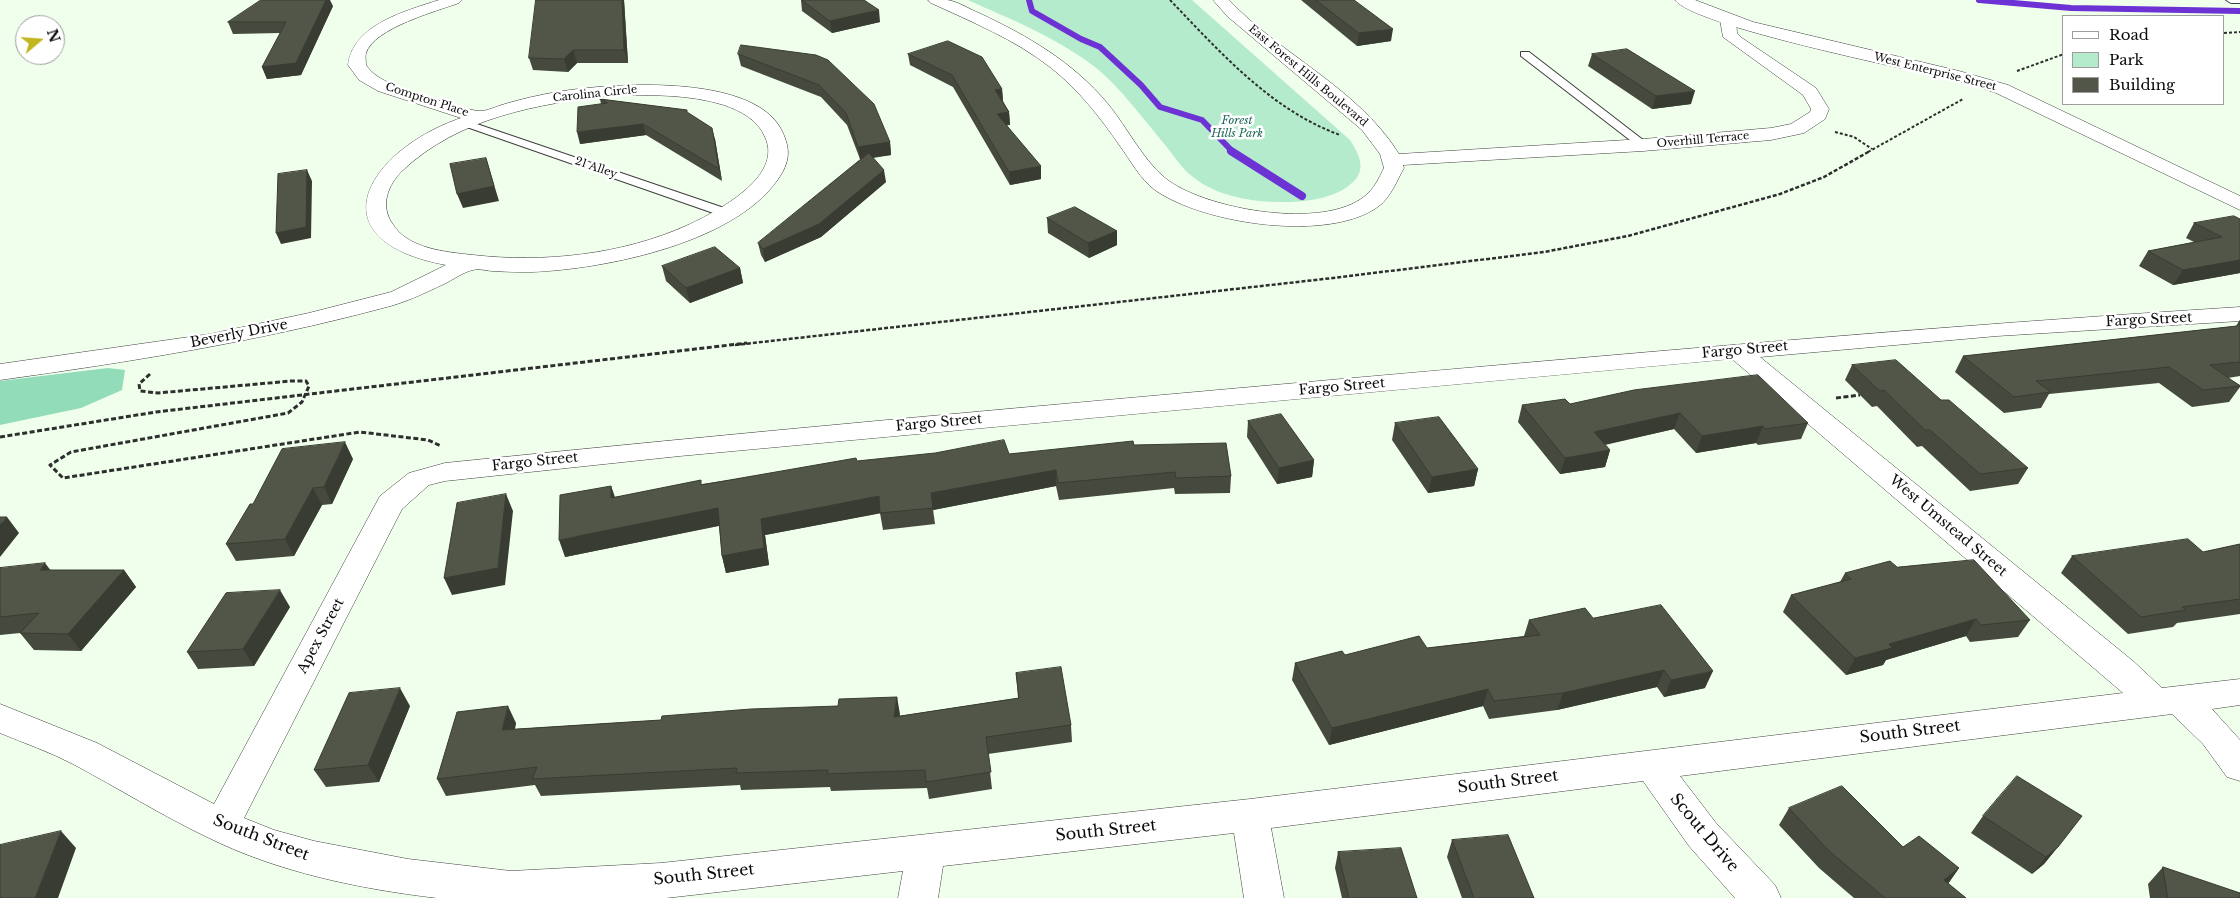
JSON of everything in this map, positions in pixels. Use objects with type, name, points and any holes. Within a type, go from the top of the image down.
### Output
[{"type":"street","name":"Compton Place","points":[[454,0],[396,22],[373,35],[359,52],[357,65],[364,76],[384,87],[473,120]]},
{"type":"street","points":[[936,0],[1014,38],[1051,59],[1093,98],[1157,180],[1174,193],[1204,206],[1225,213],[1269,220],[1339,214],[1371,202],[1394,168],[1390,154]]},
{"type":"street","name":"East Forest Hills Boulevard","points":[[1221,0],[1233,13],[1354,113],[1371,129],[1390,154]]},
{"type":"street","points":[[1683,0],[1728,20],[1729,34],[1736,41],[1810,92],[1820,109],[1816,116]]},
{"type":"street","name":"West Enterprise Street","points":[[1728,20],[1990,84],[2028,100],[2240,204]]},
{"type":"street","name":"Carolina Circle","points":[[613,90],[672,91],[729,101],[760,116],[776,136],[779,148],[778,160],[772,173],[761,187],[726,213],[704,225],[652,245],[591,259],[527,265],[469,263],[430,255],[400,242],[382,226],[375,207],[380,187],[394,167],[425,144],[473,120],[540,100],[613,90]]},
{"type":"street","name":"Overhill Terrace","points":[[1390,154],[1643,145],[1771,134],[1797,129],[1816,116]]},
{"type":"street","name":"Beverly Drive","points":[[0,372],[113,357],[210,341],[311,320],[399,297],[469,263]]},
{"type":"street","name":"Fargo Street","points":[[445,472],[680,447],[1738,351],[1997,329],[2240,314]]},
{"type":"street","name":"West Umstead Street","points":[[1738,351],[2113,664],[2215,734],[2240,766]]},
{"type":"street","name":"Apex Street","points":[[221,826],[390,502],[419,479],[445,472]]},
{"type":"street","name":"South Street","points":[[0,718],[84,753],[221,826],[271,846],[314,858],[408,877],[512,889],[661,881],[1250,815],[2240,692]]},
{"type":"street","name":"Scout Drive","points":[[1651,764],[1677,805],[1727,864],[1761,898]]},
{"type":"street","points":[[1250,815],[1264,898]]},
{"type":"street","points":[[918,898],[926,851]]},
{"type":"lane","points":[[2231,0],[2240,0]]},
{"type":"lane","points":[[1525,54],[1643,145]]},
{"type":"lane","name":"21 Alley","points":[[473,120],[726,213]]},
{"type":"path","points":[[1170,0],[1271,98],[1322,131],[1390,154]]},
{"type":"path","points":[[2225,33],[2240,32]]},
{"type":"path","points":[[2011,73],[2062,55]]},
{"type":"path","points":[[0,437],[156,412],[1333,278],[1544,252],[1628,236],[1780,194],[1824,177],[1964,99]]},
{"type":"path","points":[[1816,116],[1828,130],[1854,137],[1873,150]]},
{"type":"path","points":[[157,372],[150,374],[139,384],[140,391],[158,393],[291,381],[306,381],[309,386],[307,394],[296,409],[288,413],[71,452],[50,465],[63,478],[360,432],[428,440],[449,450],[445,472]]},
{"type":"green space","name":"Forest Hills Park","points":[[968,0],[1192,0],[1350,140],[1360,160],[1361,166],[1358,176],[1341,191],[1316,199],[1299,201],[1252,200],[1215,190],[1203,184],[1185,170],[1141,115],[1095,67],[1049,38]]},
{"type":"green space","points":[[108,368],[125,370],[122,390],[81,408],[0,425],[0,381]]},
{"type":"building","points":[[261,0],[326,0],[296,63],[262,67],[286,22],[228,22]]},
{"type":"building","points":[[536,0],[622,0],[624,50],[573,50],[564,59],[529,58]]},
{"type":"building","points":[[802,0],[864,0],[879,10],[830,21]]},
{"type":"building","points":[[1316,0],[1354,0],[1393,29],[1359,33]]},
{"type":"building","points":[[948,41],[982,57],[1002,89],[995,90],[1009,112],[997,114],[1041,166],[1009,172],[952,75],[908,54]]},
{"type":"building","points":[[741,45],[816,55],[828,60],[874,104],[890,142],[858,147],[846,113],[819,85],[738,54]]},
{"type":"building","points":[[1627,49],[1695,91],[1656,96],[1592,54]]},
{"type":"building","points":[[600,99],[687,110],[687,112],[712,128],[719,169],[643,124],[577,132],[578,107],[607,103]]},
{"type":"building","points":[[869,153],[884,170],[819,224],[763,249],[758,243]]},
{"type":"building","points":[[486,158],[494,186],[457,194],[450,164]]},
{"type":"building","points":[[307,170],[306,227],[276,233],[278,174]]},
{"type":"building","points":[[1075,207],[1117,231],[1088,243],[1047,218]]},
{"type":"building","points":[[2234,216],[2240,219],[2240,260],[2183,270],[2148,251],[2222,237],[2194,223]]},
{"type":"building","points":[[715,247],[740,268],[686,288],[662,266]]},
{"type":"building","points":[[2240,321],[2240,362],[2210,365],[2240,386],[2203,390],[2169,367],[2036,381],[2051,392],[2014,397],[1963,356],[2237,326]]},
{"type":"building","points":[[1896,360],[1941,400],[1949,400],[2028,468],[1980,474],[1930,430],[1925,430],[1884,390],[1880,391],[1852,365]]},
{"type":"building","points":[[1758,375],[1808,423],[1765,429],[1763,426],[1702,436],[1680,413],[1594,432],[1610,450],[1565,458],[1522,405],[1565,399],[1570,404],[1634,390]]},
{"type":"building","points":[[1281,414],[1314,460],[1279,468],[1248,421]]},
{"type":"building","points":[[1439,417],[1478,469],[1432,477],[1395,423]]},
{"type":"building","points":[[1004,440],[1009,454],[1133,441],[1134,445],[1226,443],[1231,476],[1176,478],[1175,472],[1058,483],[1056,470],[931,493],[933,508],[880,513],[879,496],[761,519],[764,548],[722,556],[718,508],[559,540],[560,495],[611,486],[611,498],[701,480],[701,485],[856,458],[857,461],[935,453]]},
{"type":"building","points":[[345,442],[324,487],[313,488],[285,539],[226,544],[250,504],[253,504],[282,449]]},
{"type":"building","points":[[506,494],[498,568],[444,578],[457,503]]},
{"type":"building","points":[[0,517],[7,517],[0,525]]},
{"type":"building","points":[[2188,539],[2203,552],[2240,544],[2240,599],[2182,607],[2186,610],[2141,617],[2072,556]]},
{"type":"building","points":[[1974,560],[2030,620],[1981,625],[1976,619],[1889,644],[1892,648],[1855,658],[1791,595],[1851,579],[1845,573],[1890,561],[1897,567]]},
{"type":"building","points":[[45,563],[40,570],[124,570],[68,634],[20,633],[39,613],[0,617],[0,568]]},
{"type":"building","points":[[280,590],[243,649],[187,652],[226,593]]},
{"type":"building","points":[[1661,605],[1713,671],[1671,680],[1664,670],[1563,693],[1494,701],[1488,689],[1332,728],[1295,663],[1342,651],[1345,655],[1419,636],[1427,648],[1540,635],[1529,620],[1585,608],[1593,618]]},
{"type":"building","points":[[1061,667],[1071,725],[986,737],[991,772],[926,782],[925,770],[827,774],[828,770],[736,773],[737,768],[532,779],[537,767],[437,779],[457,712],[508,706],[502,730],[661,720],[662,716],[751,709],[838,706],[839,699],[897,697],[894,717],[1019,698],[1016,673]]},
{"type":"building","points":[[400,688],[368,765],[314,770],[349,693]]},
{"type":"building","points":[[2017,776],[2082,816],[2058,847],[2046,857],[1983,816]]},
{"type":"building","points":[[1842,786],[1903,847],[1919,836],[1959,868],[1944,880],[1966,898],[1885,898],[1829,851],[1789,808]]},
{"type":"building","points":[[61,831],[35,898],[0,898],[0,845]]},
{"type":"building","points":[[1508,835],[1534,898],[1474,898],[1452,840]]},
{"type":"building","points":[[1401,848],[1417,898],[1349,898],[1338,852]]},
{"type":"building","points":[[2163,867],[2240,893],[2240,898],[2168,898]]},
{"type":"waterway","points":[[1029,0],[1032,11],[1081,39],[1100,47],[1141,85],[1160,107],[1202,120],[1233,152]]},
{"type":"waterway","points":[[1979,0],[2071,8],[2240,11]]},
{"type":"waterway","points":[[1231,151],[1302,196]]}]
